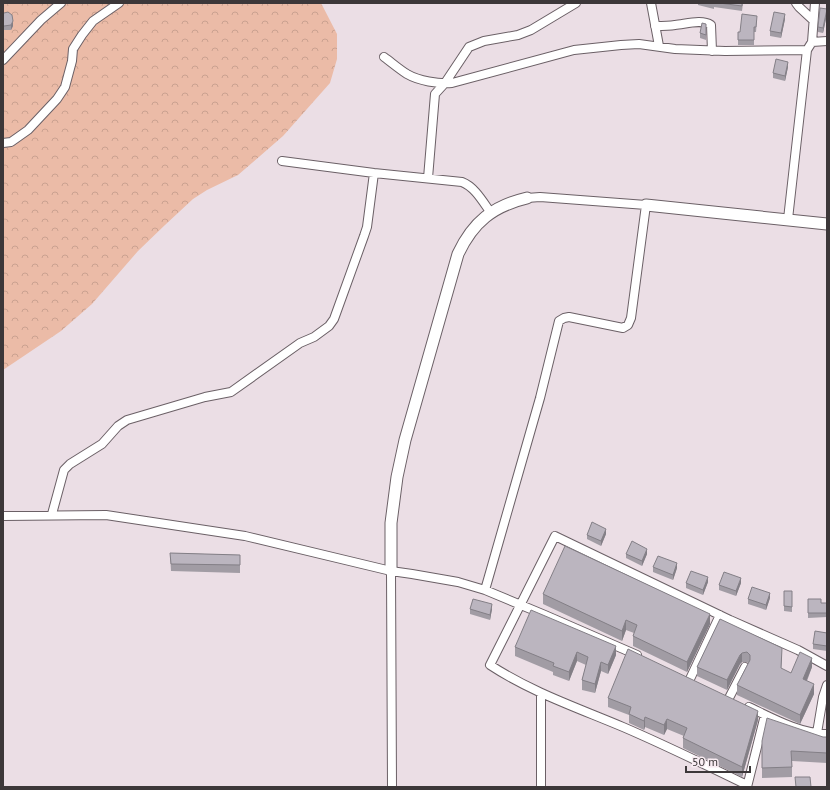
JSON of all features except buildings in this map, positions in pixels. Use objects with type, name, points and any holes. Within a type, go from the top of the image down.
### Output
[{"type":"street","points":[[3,60],[41,20],[61,3]]},
{"type":"street","points":[[3,143],[11,142],[28,130],[57,99],[65,87],[72,61],[73,49],[82,35],[94,21],[119,3]]},
{"type":"street","points":[[428,178],[435,94],[445,83],[469,47],[484,41],[518,35],[531,30],[576,3]]},
{"type":"street","points":[[651,3],[659,46]]},
{"type":"street","points":[[796,3],[814,20]]},
{"type":"street","points":[[788,220],[807,50],[812,42],[815,3]]},
{"type":"street","points":[[655,26],[694,22],[709,24],[711,26],[712,51]]},
{"type":"street","points":[[812,42],[827,41]]},
{"type":"street","points":[[384,57],[408,74],[423,79],[452,83],[574,50],[639,44],[676,49],[712,51],[807,50]]},
{"type":"street","points":[[282,161],[374,173],[462,182],[468,184],[474,190],[491,213]]},
{"type":"street","points":[[52,514],[64,470],[70,464],[102,444],[118,426],[127,420],[205,397],[232,392],[300,343],[314,337],[329,326],[334,319],[367,227],[374,173]]},
{"type":"street","points":[[392,787],[392,508],[405,440],[458,254],[465,239],[473,228],[491,213],[511,202],[527,198],[540,197],[646,205],[827,224]]},
{"type":"street","points":[[485,590],[540,398],[559,321],[569,317],[623,328],[628,324],[631,318],[646,205]]},
{"type":"street","points":[[3,516],[106,514],[245,536],[391,571],[458,582],[485,590],[646,660]]},
{"type":"street","points":[[765,715],[747,786],[651,740],[541,693],[520,683],[490,665],[555,536],[582,551],[798,650],[827,666]]},
{"type":"street","points":[[690,679],[720,615]]},
{"type":"street","points":[[746,667],[732,699],[799,730],[827,734]]},
{"type":"street","points":[[817,733],[823,698],[827,685]]},
{"type":"street","points":[[541,693],[541,787]]},
{"type":"green space","points":[[3,3],[321,3],[337,34],[337,59],[330,83],[283,136],[238,175],[207,190],[193,199],[138,251],[92,304],[61,331],[3,370]]}]
